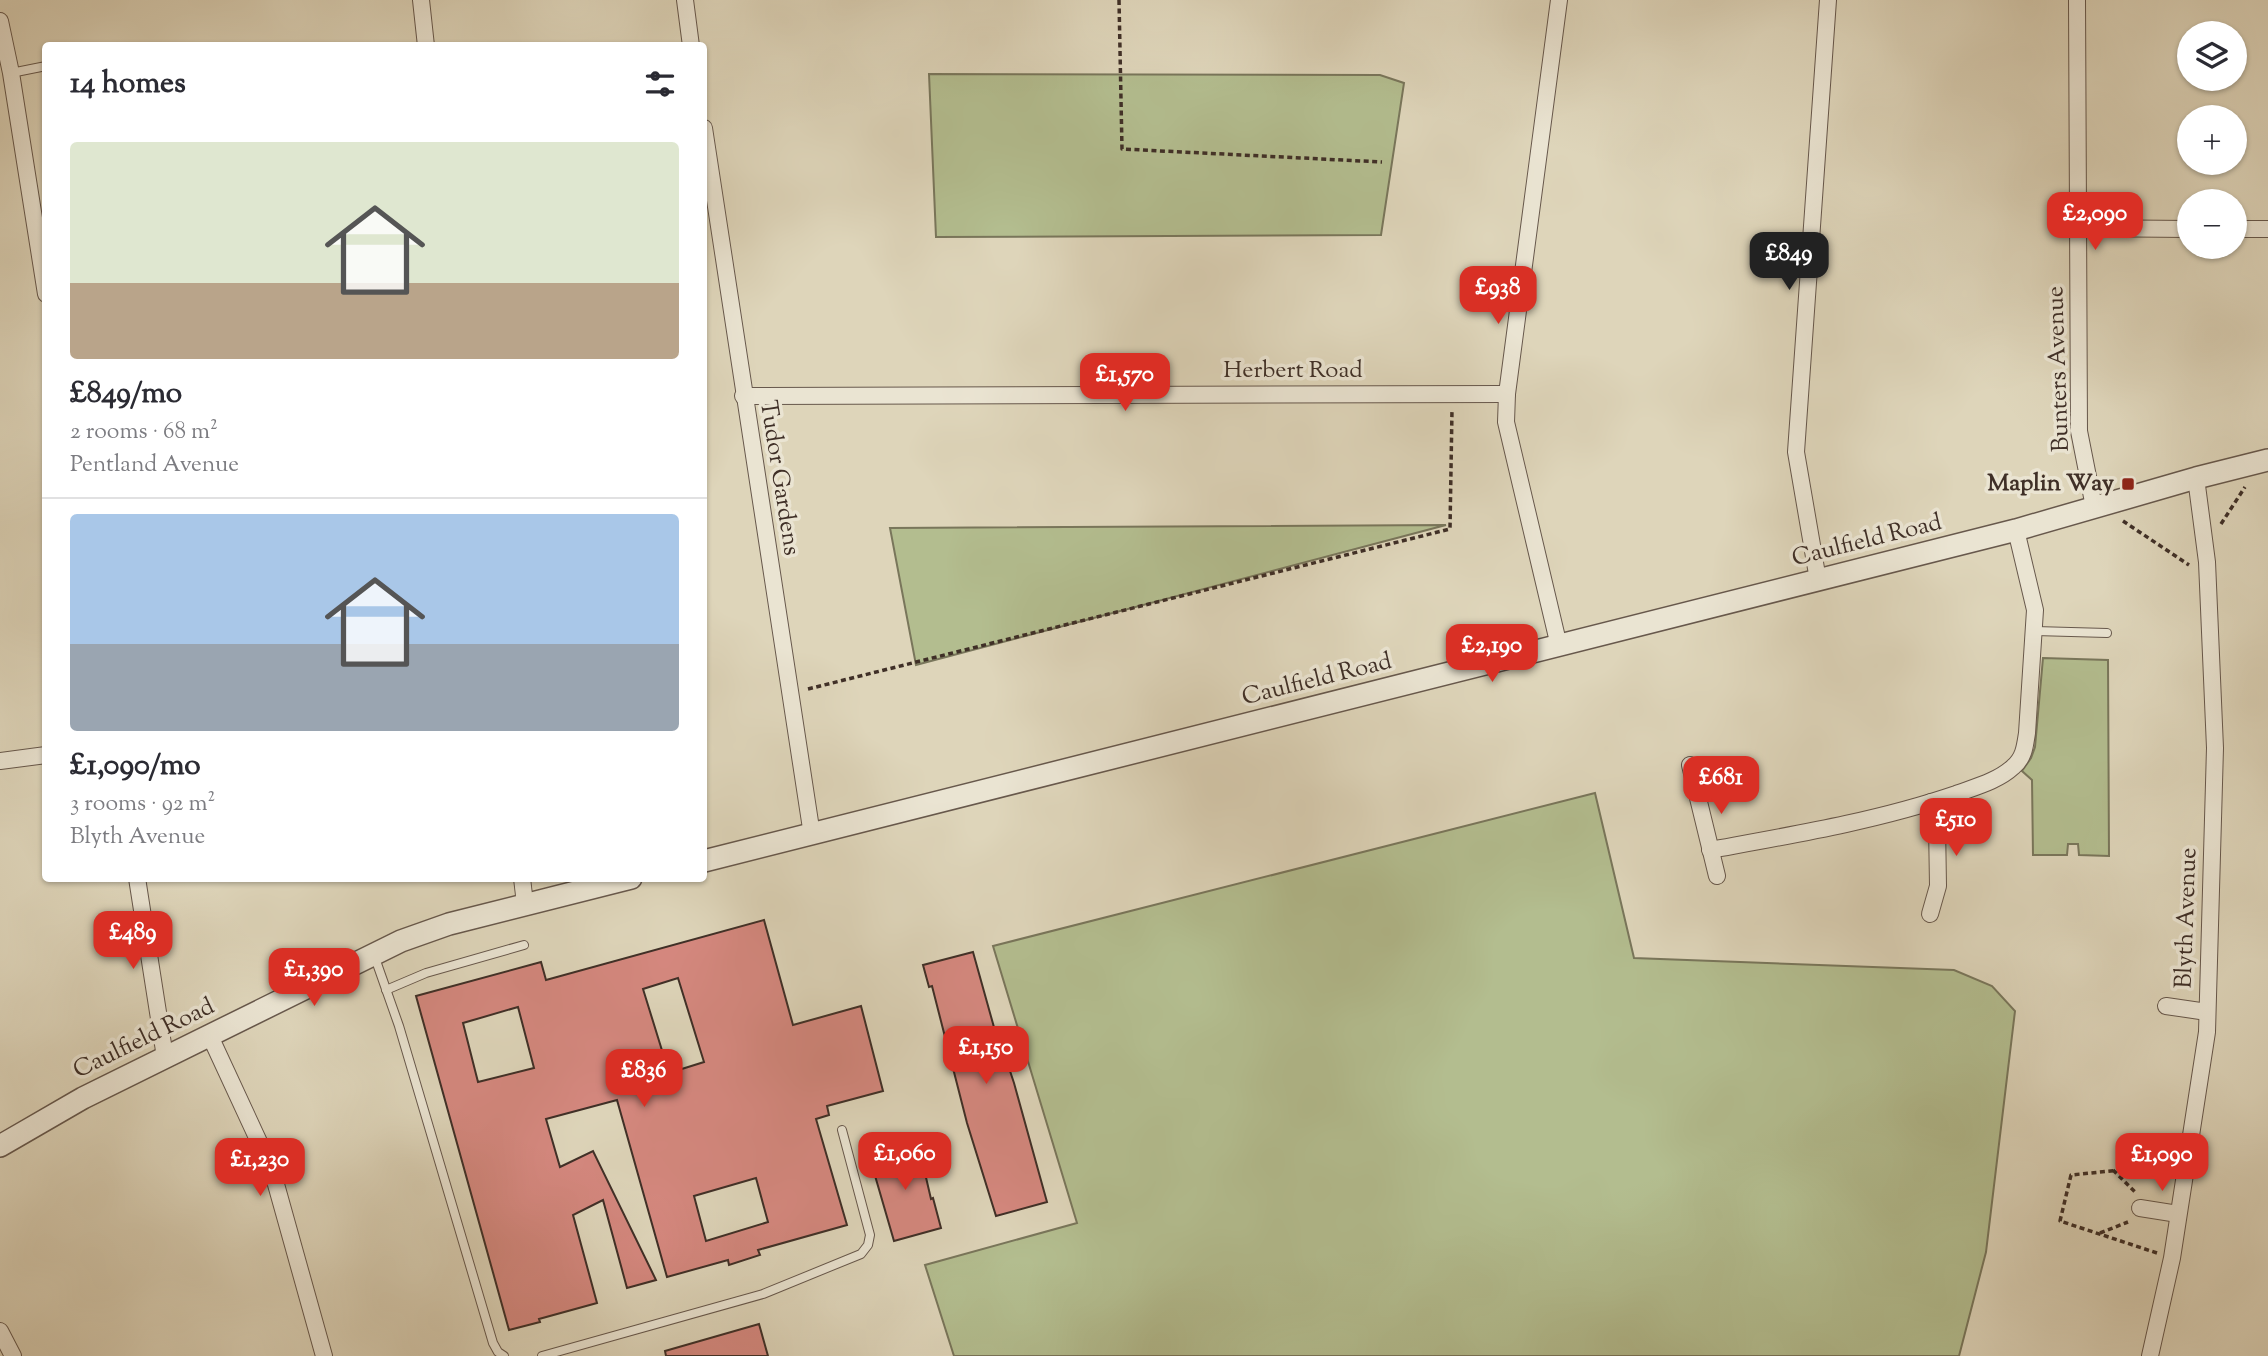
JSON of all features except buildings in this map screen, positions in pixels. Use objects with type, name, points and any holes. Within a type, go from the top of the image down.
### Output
[{"type":"street","points":[[421,0],[426,42]]},
{"type":"street","points":[[685,0],[690,42]]},
{"type":"street","points":[[1559,0],[1507,394],[1506,422],[1559,646]]},
{"type":"street","points":[[1818,580],[1796,452],[1828,0]]},
{"type":"street","name":"Bunters Avenue","points":[[2077,0],[2079,431],[2101,505]]},
{"type":"street","points":[[0,21],[42,247]]},
{"type":"street","name":"Tudor Gardens","points":[[707,149],[812,835]]},
{"type":"street","points":[[2077,228],[2177,229]]},
{"type":"street","points":[[2247,229],[2268,229]]},
{"type":"street","name":"Herbert Road","points":[[743,396],[1507,394]]},
{"type":"street","name":"Caulfield Road","points":[[707,860],[2016,530],[2268,460]]},
{"type":"street","name":"Blyth Avenue","points":[[2150,1356],[2172,1258],[2207,1032],[2215,748],[2207,562],[2196,478]]},
{"type":"street","points":[[1710,850],[1779,838],[1931,802],[1999,776],[2014,766],[2024,753],[2035,631],[2035,610],[2016,530]]},
{"type":"street","points":[[0,761],[42,756]]},
{"type":"street","points":[[1690,765],[1717,876]]},
{"type":"street","points":[[1930,914],[1944,887],[1937,824],[1931,802]]},
{"type":"street","points":[[138,882],[164,1057]]},
{"type":"street","points":[[522,882],[525,904]]},
{"type":"street","name":"Caulfield Road","points":[[0,1146],[83,1098],[401,941],[449,924],[615,882]]},
{"type":"street","points":[[2166,1006],[2207,1012]]},
{"type":"street","points":[[210,1036],[272,1170],[324,1356]]},
{"type":"street","points":[[2140,1208],[2178,1214]]},
{"type":"street","points":[[0,1331],[13,1356]]},
{"type":"lane","points":[[11,73],[42,67]]},
{"type":"lane","points":[[2035,631],[2107,633]]},
{"type":"lane","points":[[386,989],[426,973],[524,946]]},
{"type":"lane","points":[[374,955],[493,1343],[504,1356]]},
{"type":"lane","points":[[542,1356],[565,1353],[763,1294],[861,1254],[868,1245],[870,1235],[842,1130]]},
{"type":"path","points":[[1119,0],[1122,149],[1381,162]]},
{"type":"path","points":[[790,694],[1450,529],[1452,394]]},
{"type":"path","points":[[2203,530],[2218,529],[2248,483],[2245,466]]},
{"type":"path","points":[[2101,505],[2187,565],[2207,562]]},
{"type":"path","points":[[2172,1258],[2060,1221],[2071,1175],[2186,1163]]},
{"type":"green space","points":[[929,74],[1380,75],[1404,83],[1381,235],[936,237]]},
{"type":"green space","points":[[1446,525],[916,665],[890,528]]},
{"type":"green space","points":[[2043,658],[2108,660],[2109,856],[2079,855],[2078,844],[2068,844],[2067,855],[2033,855],[2032,780],[2022,771],[2035,747]]},
{"type":"green space","points":[[1595,793],[1634,958],[1954,970],[1992,986],[2015,1011],[1986,1252],[1959,1356],[954,1356],[925,1265],[1077,1223],[993,946]]},
{"type":"place","name":"Maplin Way","points":[[2128,484]]}]
